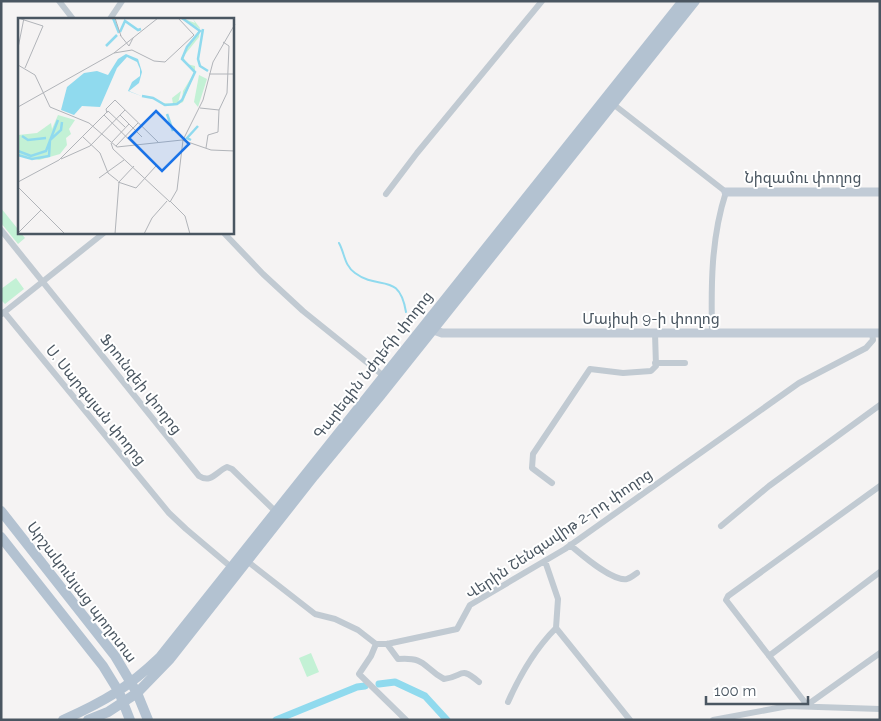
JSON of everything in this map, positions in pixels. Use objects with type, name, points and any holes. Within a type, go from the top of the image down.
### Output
[{"type":"main road","name":"Գարեգին Նժդեհի փողոց","points":[[88,720],[124,702],[137,693],[176,652],[683,1]]},
{"type":"main road","name":"Գարեգին Նժդեհի փողոց","points":[[63,720],[119,692],[160,657],[384,377],[428,328],[613,104],[695,1]]},
{"type":"main road","name":"Արշակունյաց պողոտա","points":[[1,511],[116,656],[137,693],[148,720]]},
{"type":"main road","points":[[1,526],[12,525]]},
{"type":"main road","name":"Արշակունյաց պողոտա","points":[[1,537],[103,666],[119,692],[130,720]]},
{"type":"street","points":[[59,1],[72,18]]},
{"type":"street","points":[[111,18],[122,1]]},
{"type":"street","points":[[386,194],[442,122],[542,1]]},
{"type":"street","points":[[613,104],[726,192],[720,209],[713,243],[712,334]]},
{"type":"street","name":"Նիզամու փողոց","points":[[726,192],[880,192]]},
{"type":"street","name":"Ֆրունզեի փողոց","points":[[1,230],[198,476],[203,479],[210,479],[227,467],[232,469],[276,512]]},
{"type":"street","points":[[2,313],[103,234]]},
{"type":"street","points":[[225,234],[263,274],[303,311],[384,377]]},
{"type":"street","name":"Ս. Սարգսյան փողոց","points":[[2,313],[169,513],[186,530],[231,567]]},
{"type":"street","name":"Մայիսի 9-ի փողոց","points":[[428,328],[442,333],[876,333]]},
{"type":"street","points":[[552,483],[532,468],[533,454],[590,369],[623,373],[651,372],[656,366],[655,333]]},
{"type":"street","name":"Վերին Շենգավիթ 2-րդ փողոց","points":[[376,644],[387,644],[457,629],[470,605],[570,545],[799,383],[866,348],[876,333]]},
{"type":"street","points":[[656,363],[685,363]]},
{"type":"street","points":[[721,526],[769,486],[880,405]]},
{"type":"street","points":[[807,705],[727,604],[726,600],[728,596],[880,486]]},
{"type":"street","points":[[570,545],[589,561],[617,578],[627,579],[637,573]]},
{"type":"street","points":[[247,560],[315,614],[335,619],[358,630],[376,644],[371,656],[359,674],[406,720]]},
{"type":"street","points":[[508,702],[516,683],[541,643],[556,628],[558,599],[545,561]]},
{"type":"street","points":[[769,656],[880,572]]},
{"type":"street","points":[[556,628],[630,720]]},
{"type":"street","points":[[387,644],[398,659],[413,658],[419,660],[444,679],[464,672],[469,673],[479,682]]},
{"type":"street","points":[[807,705],[880,653]]},
{"type":"street","points":[[713,720],[788,706],[807,705],[880,709]]},
{"type":"green space","points":[[1,208],[18,229],[18,234],[22,234],[25,238],[18,244],[1,223]]},
{"type":"green space","points":[[16,278],[24,289],[5,304],[1,300],[1,289]]},
{"type":"green space","points":[[311,653],[319,672],[307,677],[299,658]]},
{"type":"waterway","points":[[339,243],[351,270],[364,278],[393,286],[403,299],[406,312]]},
{"type":"waterway","points":[[379,684],[395,682],[425,696],[447,720]]},
{"type":"waterway","points":[[276,720],[357,687],[365,686]]}]
